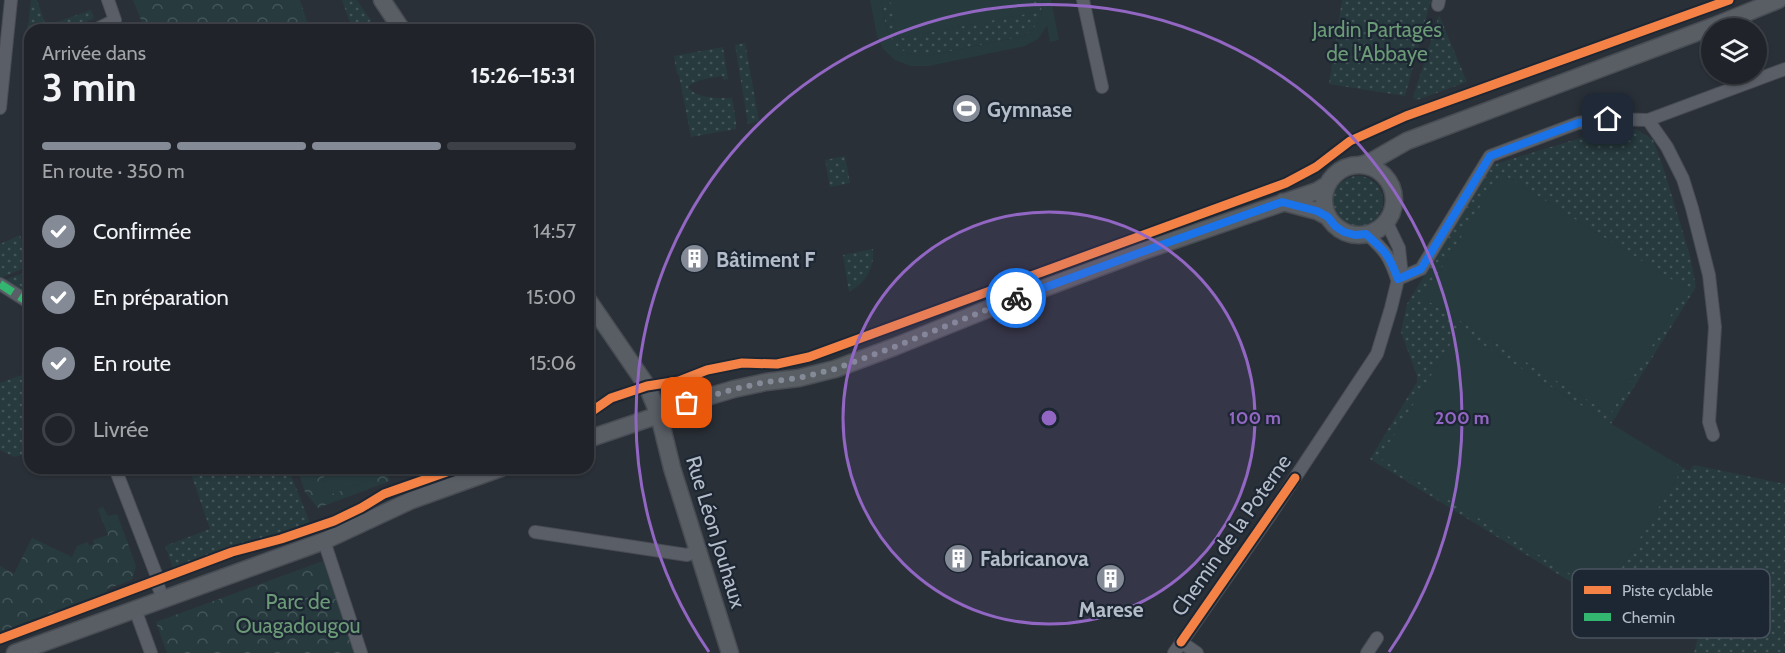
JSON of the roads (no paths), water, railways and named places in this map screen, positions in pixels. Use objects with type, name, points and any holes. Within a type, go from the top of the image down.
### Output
[{"type":"main road","points":[[382,0],[398,24]]},
{"type":"main road","points":[[1361,165],[1380,173],[1387,180],[1394,201],[1392,212],[1378,230],[1355,235],[1335,226],[1324,207],[1327,185],[1341,170],[1372,161],[1407,141],[1778,0]]},
{"type":"main road","points":[[1387,180],[1398,146]]},
{"type":"main road","points":[[594,437],[687,403],[734,389],[799,378],[835,369],[999,304],[1327,185]]},
{"type":"main road","points":[[1282,202],[1317,211],[1328,217]]},
{"type":"main road","name":"Rue Léon Jouhaux","points":[[594,309],[647,386],[659,415],[672,468],[730,653]]},
{"type":"main road","points":[[15,653],[324,541],[412,500],[484,474]]},
{"type":"street","points":[[0,108],[11,0]]},
{"type":"street","points":[[107,24],[115,20],[108,0]]},
{"type":"street","points":[[1083,0],[1102,87]]},
{"type":"street","points":[[1366,234],[1385,251],[1398,279],[1421,269],[1490,156],[1578,123],[1608,119],[1648,120],[1785,69]]},
{"type":"street","points":[[1648,120],[1667,147],[1683,179],[1709,275],[1715,327],[1709,422],[1713,435]]},
{"type":"street","name":"Chemin de la Poterne","points":[[1178,648],[1271,514],[1377,354],[1401,267],[1399,248],[1386,222]]},
{"type":"street","points":[[0,284],[24,299]]},
{"type":"street","points":[[117,474],[154,569],[163,599]]},
{"type":"street","points":[[535,532],[687,555],[698,551]]},
{"type":"street","points":[[324,541],[361,653]]},
{"type":"street","points":[[135,609],[151,653]]},
{"type":"street","points":[[1367,653],[1377,638]]},
{"type":"street","points":[[1178,648],[1197,653]]},
{"type":"place","name":"Gymnase","points":[[966,109]]},
{"type":"place","name":"Bâtiment F","points":[[695,259]]},
{"type":"place","name":"Fabricanova","points":[[959,558]]},
{"type":"place","name":"Marese","points":[[1111,578]]},
{"type":"park label","name":"Jardin Partagés de l'Abbaye","points":[[1377,41]]},
{"type":"park label","name":"Parc de Ouagadougou","points":[[298,613]]}]
